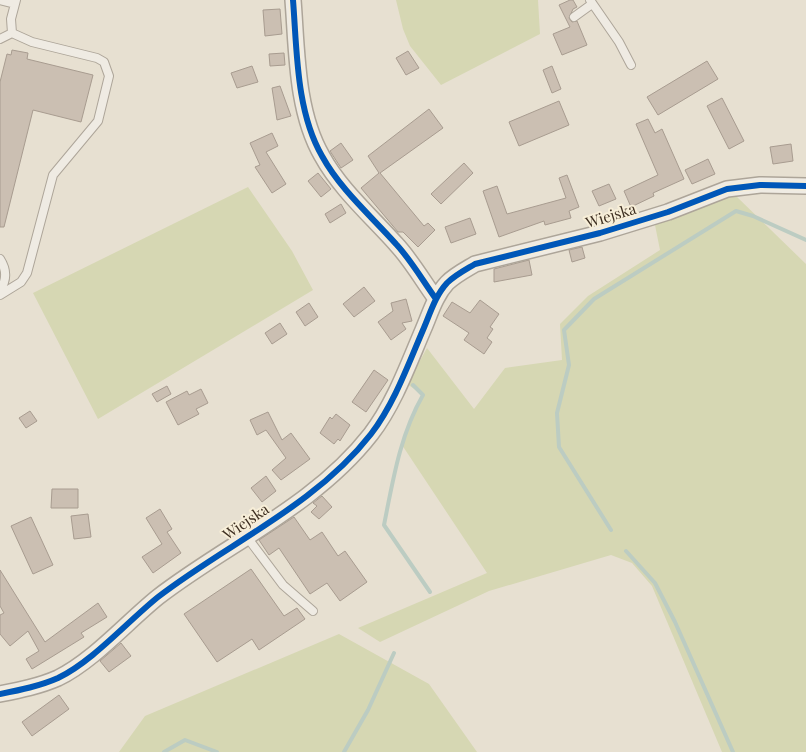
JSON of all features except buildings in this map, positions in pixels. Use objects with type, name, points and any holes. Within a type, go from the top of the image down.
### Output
[{"type":"street","points":[[293,0],[297,57],[304,101],[309,125],[322,157],[350,193],[398,246],[436,299]]},
{"type":"street","name":"Wiejska","points":[[0,694],[58,678],[75,668],[159,596],[301,500],[342,466],[371,434],[396,393],[436,299],[447,284],[459,273],[475,264],[600,233],[668,212],[728,189],[760,184],[806,186]]},
{"type":"lane","points":[[0,0],[15,2],[11,20],[12,33]]},
{"type":"lane","points":[[574,17],[591,2],[619,42],[631,65]]},
{"type":"lane","points":[[0,39],[12,33]]},
{"type":"lane","points":[[0,295],[21,282],[27,273],[53,175],[98,121],[109,76],[104,62],[97,58],[32,42],[12,33]]},
{"type":"lane","points":[[0,259],[5,267],[6,275],[0,290]]},
{"type":"lane","points":[[246,537],[283,585],[313,611]]},
{"type":"green space","points":[[396,0],[538,0],[540,34],[441,85],[410,46],[403,29]]},
{"type":"green space","points":[[248,187],[292,251],[313,290],[98,419],[33,293]]},
{"type":"green space","points":[[735,195],[806,264],[806,752],[722,752],[652,586],[632,563],[611,555],[489,591],[380,642],[358,628],[487,573],[402,445],[411,417],[423,395],[407,384],[427,348],[474,409],[505,368],[562,360],[560,324],[588,296],[660,250],[655,225],[714,199]]},
{"type":"green space","points":[[339,634],[429,684],[477,752],[119,752],[145,716]]},
{"type":"waterway","points":[[611,530],[559,447],[557,413],[569,365],[564,330],[594,299],[736,211],[753,216],[806,240]]},
{"type":"waterway","points":[[413,385],[423,395],[408,426],[403,442],[384,525],[430,592]]},
{"type":"waterway","points":[[626,551],[655,583],[675,622],[733,752]]},
{"type":"waterway","points":[[344,752],[368,710],[394,653]]},
{"type":"waterway","points":[[164,752],[185,740],[217,752]]},
{"type":"cycle path","points":[[293,0],[299,80],[302,100],[313,138],[329,168],[338,180],[401,250],[436,299]]},
{"type":"cycle path","points":[[0,694],[44,683],[71,671],[97,651],[158,597],[185,577],[270,522],[324,482],[349,459],[371,434],[387,410],[436,299],[447,283],[460,273],[475,264],[600,233],[668,212],[727,189],[760,185],[806,186]]}]
